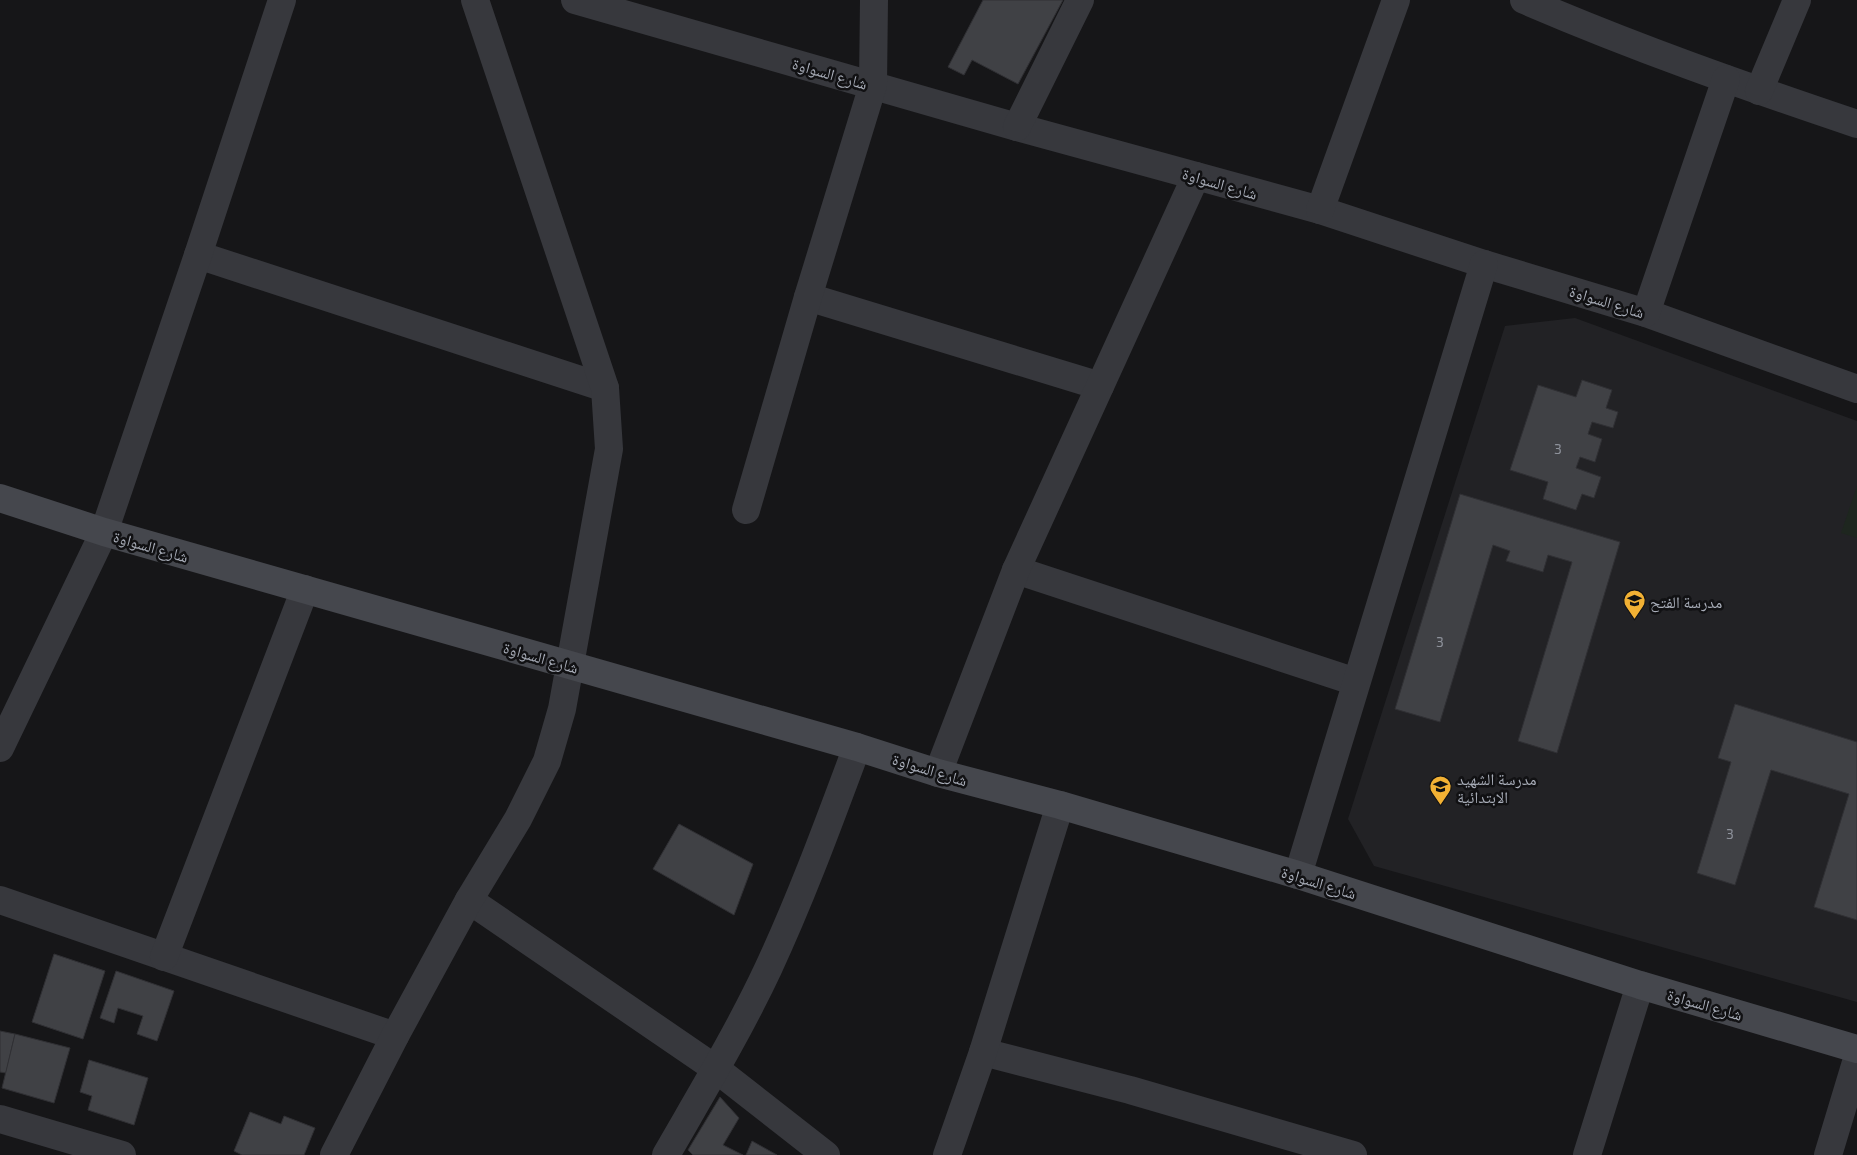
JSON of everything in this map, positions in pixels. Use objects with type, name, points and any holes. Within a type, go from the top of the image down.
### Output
[{"type":"street","points":[[0,748],[104,532],[282,0]]},
{"type":"street","points":[[334,1155],[395,1036],[469,900],[518,819],[547,761],[562,709],[609,449],[605,388],[475,0]]},
{"type":"street","name":"شارع السواوة","points":[[576,0],[1320,210],[1484,264],[1646,313],[1857,389]]},
{"type":"street","points":[[746,510],[808,297],[873,85],[874,0]]},
{"type":"street","points":[[1017,126],[1080,0]]},
{"type":"street","points":[[1320,210],[1396,0]]},
{"type":"street","points":[[1524,0],[1594,30],[1726,80],[1857,124]]},
{"type":"street","points":[[1759,91],[1797,0]]},
{"type":"street","points":[[1646,313],[1726,80]]},
{"type":"street","points":[[938,773],[1016,570],[1196,176]]},
{"type":"street","points":[[198,255],[605,388]]},
{"type":"street","points":[[1298,875],[1484,264]]},
{"type":"street","points":[[808,297],[1100,386]]},
{"type":"street","name":"شارع السواوة","points":[[0,498],[104,532],[857,747],[938,773],[1060,805],[1298,875],[1640,985],[1857,1049]]},
{"type":"street","points":[[1016,570],[1356,682]]},
{"type":"street","points":[[164,957],[304,590]]},
{"type":"street","points":[[666,1155],[716,1069],[767,971],[822,843],[857,747]]},
{"type":"street","points":[[947,1155],[983,1052],[1060,805]]},
{"type":"street","points":[[0,900],[395,1036]]},
{"type":"street","points":[[469,900],[716,1069],[826,1155]]},
{"type":"street","points":[[1587,1155],[1640,985]]},
{"type":"street","points":[[983,1052],[1130,1090],[1337,1153]]},
{"type":"street","points":[[1828,1155],[1857,1059]]},
{"type":"street","points":[[0,1121],[122,1155]]},
{"type":"shaded area","name":"مدرسة الفتح","points":[[1575,318],[1857,421],[1857,1002],[1374,866],[1348,819],[1505,326]]},
{"type":"shaded area","points":[[1857,486],[1857,538],[1841,533]]},
{"type":"building","points":[[983,0],[1063,0],[1018,84],[972,60],[964,75],[948,67]]},
{"type":"building","points":[[1582,380],[1612,390],[1606,408],[1618,412],[1613,428],[1592,422],[1588,434],[1602,439],[1595,462],[1580,457],[1576,468],[1601,477],[1594,498],[1582,494],[1576,510],[1543,499],[1548,482],[1510,470],[1538,385],[1576,397]]},
{"type":"building","points":[[1460,494],[1620,542],[1557,753],[1518,741],[1572,562],[1548,555],[1543,572],[1506,561],[1510,551],[1493,545],[1440,722],[1395,709]]},
{"type":"building","points":[[1735,704],[1857,742],[1857,920],[1814,907],[1849,794],[1771,770],[1735,885],[1697,873],[1731,762],[1718,758]]},
{"type":"building","points":[[679,824],[753,864],[734,915],[653,869]]},
{"type":"building","points":[[54,954],[105,971],[83,1039],[32,1022]]},
{"type":"building","points":[[116,971],[174,991],[157,1041],[137,1034],[143,1016],[118,1008],[114,1023],[100,1018]]},
{"type":"building","points":[[0,1031],[15,1034],[6,1073],[0,1072]]},
{"type":"building","points":[[15,1034],[70,1048],[54,1103],[2,1088]]},
{"type":"building","points":[[89,1060],[148,1078],[134,1125],[88,1110],[92,1096],[80,1092]]},
{"type":"building","points":[[720,1097],[739,1118],[723,1145],[743,1155],[693,1155],[688,1150]]},
{"type":"building","points":[[250,1112],[281,1124],[284,1116],[315,1128],[304,1155],[242,1155],[234,1151]]},
{"type":"building","points":[[752,1141],[777,1155],[746,1155]]},
{"type":"place","name":"مدرسة الفتح","points":[[1634,620]]},
{"type":"place","name":"مدرسة الشهيد الابتدائية","points":[[1441,806]]}]
